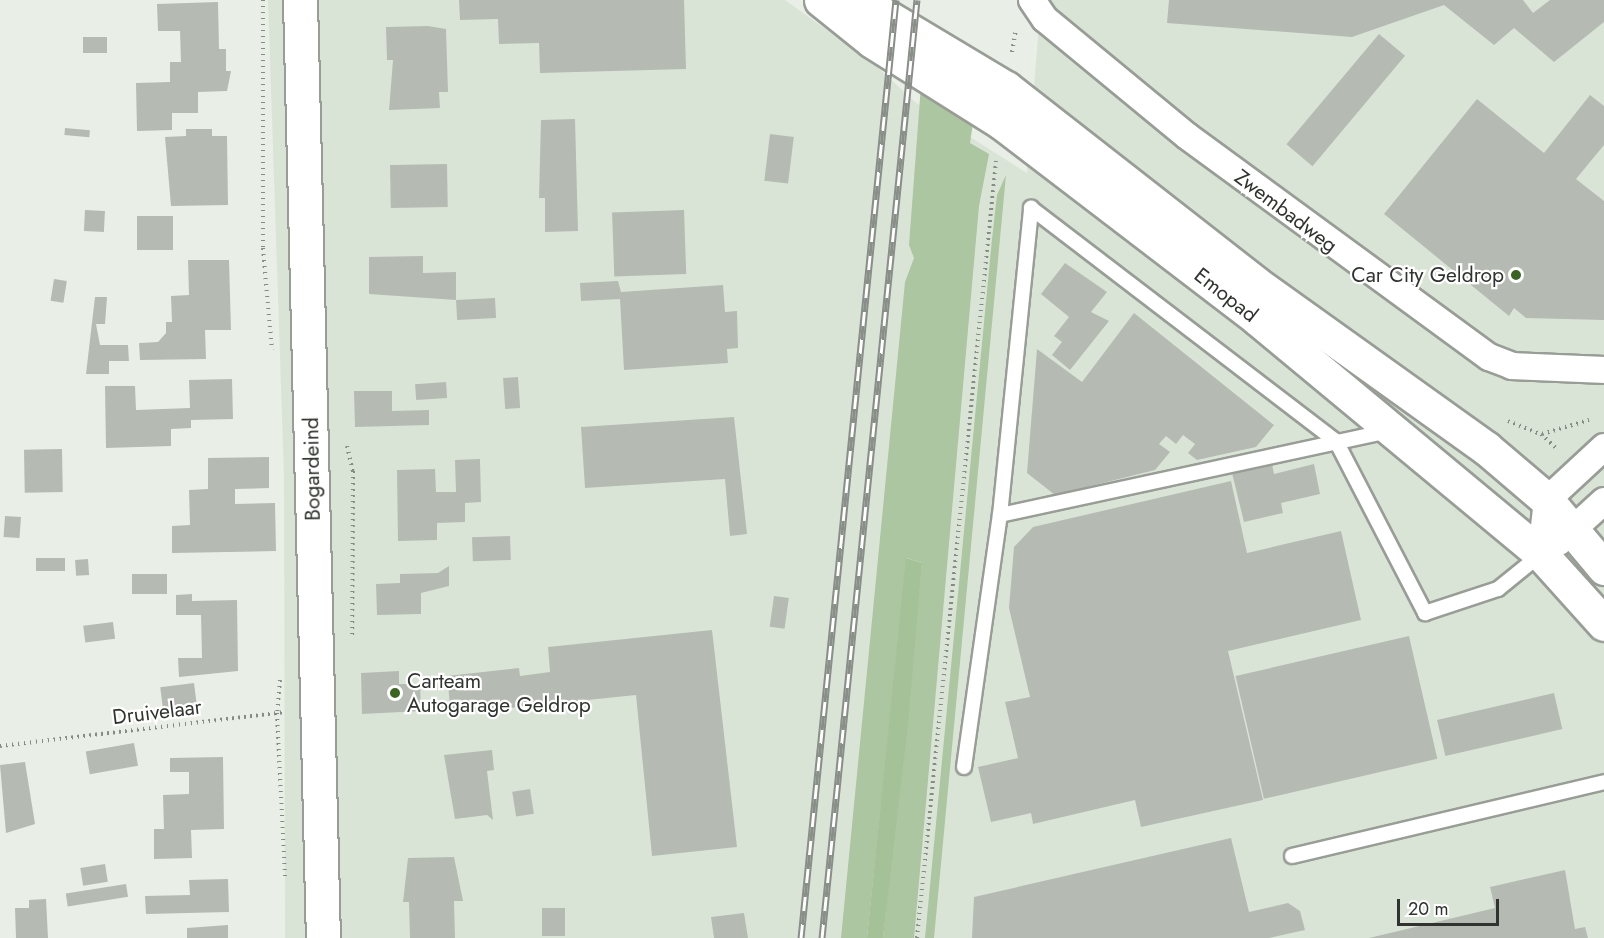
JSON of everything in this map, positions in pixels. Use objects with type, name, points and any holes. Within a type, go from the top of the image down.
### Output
[{"type":"main road","name":"Bogardeind","points":[[300,0],[323,938]]},
{"type":"main road","name":"Emopad","points":[[821,0],[872,41],[1002,123],[1393,430],[1541,554],[1604,624]]},
{"type":"main road","name":"Emopad","points":[[859,0],[1006,88],[1254,282],[1486,448],[1547,501],[1575,530],[1604,568]]},
{"type":"street","name":"Zwembadweg","points":[[1032,0],[1045,19],[1187,136],[1489,357],[1512,366],[1604,370]]},
{"type":"street","points":[[1541,554],[1547,501],[1604,447]]},
{"type":"street","points":[[1541,554],[1575,530],[1604,501]]},
{"type":"lane","points":[[964,767],[1000,515],[1031,208],[1336,441],[1425,613],[1498,589],[1541,554]]},
{"type":"lane","points":[[1000,515],[1393,430]]},
{"type":"lane","points":[[1292,856],[1604,782]]},
{"type":"path","points":[[1006,88],[1012,51]]},
{"type":"path","points":[[917,938],[990,193],[1002,123]]},
{"type":"path","points":[[1541,434],[1594,418]]},
{"type":"path","name":"Druivelaar","points":[[0,746],[319,710]]},
{"type":"shaded area","points":[[268,0],[785,0],[873,63],[915,102],[1027,173],[1041,0],[1604,0],[1604,938],[285,938],[284,478]]},
{"type":"green space","points":[[921,85],[974,117],[970,143],[989,154],[979,206],[914,938],[883,938],[922,563],[907,558],[867,938],[841,938],[905,282],[914,258],[909,245]]},
{"type":"green space","points":[[1006,175],[934,938],[925,938],[992,239],[997,195]]},
{"type":"green space","points":[[906,558],[922,563],[908,723],[883,938],[867,938]]},
{"type":"building","points":[[459,0],[684,0],[686,69],[540,73],[539,43],[499,44],[498,19],[460,20]]},
{"type":"building","points":[[1169,0],[1523,0],[1533,13],[1550,0],[1604,0],[1604,22],[1554,62],[1514,28],[1494,45],[1444,5],[1352,37],[1167,23]]},
{"type":"building","points":[[218,2],[219,49],[226,49],[226,71],[231,71],[227,91],[198,92],[198,113],[172,113],[172,130],[137,131],[136,83],[170,82],[170,62],[181,62],[180,31],[158,31],[157,4]]},
{"type":"building","points":[[428,26],[446,29],[448,92],[439,92],[440,108],[389,110],[393,60],[387,60],[386,27]]},
{"type":"building","points":[[1379,34],[1405,56],[1312,166],[1286,144]]},
{"type":"building","points":[[83,37],[107,37],[107,53],[83,53]]},
{"type":"building","points":[[1590,95],[1604,106],[1604,145],[1576,179],[1604,201],[1604,320],[1526,318],[1514,308],[1509,316],[1384,214],[1477,99],[1544,153]]},
{"type":"building","points":[[575,119],[578,231],[545,232],[545,198],[539,198],[541,120]]},
{"type":"building","points":[[65,128],[90,130],[89,137],[64,135]]},
{"type":"building","points":[[186,129],[212,129],[212,136],[227,136],[228,205],[171,206],[165,137],[186,136]]},
{"type":"building","points":[[770,134],[794,137],[788,184],[764,181]]},
{"type":"building","points":[[447,164],[448,207],[391,208],[390,165]]},
{"type":"building","points":[[85,210],[105,211],[104,232],[84,231]]},
{"type":"building","points":[[684,210],[686,274],[614,276],[612,213]]},
{"type":"building","points":[[137,216],[173,216],[173,250],[137,250]]},
{"type":"building","points":[[423,256],[423,273],[456,272],[456,300],[369,294],[369,257]]},
{"type":"building","points":[[188,260],[229,260],[231,330],[205,330],[206,359],[140,360],[139,343],[158,342],[166,333],[166,322],[172,322],[171,296],[189,295]]},
{"type":"building","points":[[1065,263],[1107,292],[1091,312],[1109,321],[1070,370],[1052,355],[1062,342],[1054,336],[1069,317],[1041,294]]},
{"type":"building","points":[[54,279],[67,281],[63,303],[51,301]]},
{"type":"building","points":[[618,281],[621,292],[723,285],[725,312],[737,311],[738,348],[727,349],[728,363],[624,370],[620,299],[581,301],[580,283]]},
{"type":"building","points":[[95,297],[107,297],[105,324],[96,324],[100,345],[128,345],[129,361],[109,361],[109,374],[86,374]]},
{"type":"building","points":[[495,298],[496,318],[457,320],[456,300]]},
{"type":"building","points":[[1134,313],[1274,425],[1256,447],[1197,460],[1188,453],[1195,444],[1183,435],[1176,444],[1166,436],[1159,444],[1170,452],[1155,470],[1055,495],[1027,473],[1037,349],[1082,382]]},
{"type":"building","points":[[518,377],[520,408],[505,409],[503,378]]},
{"type":"building","points":[[232,379],[233,419],[191,420],[191,428],[171,429],[171,446],[106,448],[105,386],[135,386],[136,410],[190,408],[189,380]]},
{"type":"building","points":[[446,382],[447,398],[416,400],[415,384]]},
{"type":"building","points":[[354,391],[392,391],[392,411],[429,410],[429,425],[355,427]]},
{"type":"building","points":[[734,417],[747,534],[730,536],[725,479],[585,488],[581,427]]},
{"type":"building","points":[[62,449],[63,492],[25,493],[24,450]]},
{"type":"building","points":[[269,457],[269,488],[235,489],[235,504],[275,503],[276,551],[172,553],[172,526],[190,525],[189,490],[208,489],[208,458]]},
{"type":"building","points":[[480,459],[481,502],[465,503],[465,522],[437,523],[437,540],[398,541],[397,470],[435,469],[436,492],[456,492],[455,460]]},
{"type":"building","points":[[1272,464],[1274,474],[1314,464],[1320,494],[1281,503],[1283,513],[1244,522],[1232,473]]},
{"type":"building","points":[[1231,481],[1247,553],[1341,531],[1361,620],[1228,651],[1263,800],[1141,827],[1135,800],[1033,824],[1031,813],[991,822],[978,767],[1018,758],[1005,702],[1030,697],[1009,608],[1014,547],[1033,527]]},
{"type":"building","points":[[5,516],[21,517],[19,538],[4,537]]},
{"type":"building","points":[[510,536],[511,560],[473,561],[472,537]]},
{"type":"building","points":[[36,558],[65,558],[65,571],[36,571]]},
{"type":"building","points":[[88,559],[89,575],[76,576],[75,560]]},
{"type":"building","points":[[449,566],[449,586],[421,593],[421,614],[377,615],[376,584],[400,583],[400,574],[438,573]]},
{"type":"building","points":[[132,574],[167,574],[167,594],[132,594]]},
{"type":"building","points":[[192,594],[192,601],[237,600],[238,671],[179,677],[178,658],[202,658],[201,615],[176,615],[176,595]]},
{"type":"building","points":[[774,596],[789,598],[785,629],[770,627]]},
{"type":"building","points":[[113,622],[115,639],[85,643],[83,626]]},
{"type":"building","points":[[712,630],[737,847],[652,856],[636,695],[451,714],[447,676],[519,668],[520,676],[550,672],[548,647]]},
{"type":"building","points":[[1409,636],[1437,759],[1264,799],[1236,676]]},
{"type":"building","points":[[399,671],[399,684],[420,684],[421,711],[362,714],[361,673]]},
{"type":"building","points":[[194,683],[197,706],[163,710],[160,687]]},
{"type":"building","points":[[1554,693],[1562,729],[1445,756],[1437,720]]},
{"type":"building","points":[[134,743],[138,766],[90,774],[86,752]]},
{"type":"building","points":[[492,750],[494,770],[487,771],[493,820],[487,815],[455,819],[444,755]]},
{"type":"building","points":[[223,757],[224,829],[191,830],[192,858],[154,859],[154,829],[164,829],[163,795],[189,794],[189,772],[170,772],[170,758]]},
{"type":"building","points":[[25,762],[35,824],[6,833],[0,765]]},
{"type":"building","points":[[530,789],[534,814],[516,817],[512,792]]},
{"type":"building","points":[[1231,838],[1249,912],[1288,903],[1300,911],[1305,930],[1269,938],[972,938],[974,897]]},
{"type":"building","points":[[454,857],[463,901],[454,901],[455,938],[410,938],[409,902],[403,902],[408,858]]},
{"type":"building","points":[[105,864],[108,882],[83,886],[80,868]]},
{"type":"building","points":[[1565,870],[1575,929],[1585,927],[1588,938],[1369,938],[1495,908],[1490,887]]},
{"type":"building","points":[[228,879],[229,912],[146,914],[145,896],[190,895],[189,880]]},
{"type":"building","points":[[126,884],[128,897],[68,906],[66,894]]},
{"type":"building","points":[[46,899],[48,938],[16,938],[15,908],[29,908],[29,900]]},
{"type":"building","points":[[542,908],[565,908],[565,936],[542,936]]},
{"type":"building","points":[[744,913],[748,938],[714,938],[711,917]]},
{"type":"building","points":[[228,925],[228,938],[187,938],[187,928]]},
{"type":"railway","points":[[801,938],[896,0]]},
{"type":"railway","points":[[822,938],[917,0]]},
{"type":"place","name":"Car City Geldrop","points":[[1516,275]]},
{"type":"place","name":"Carteam Autogarage Geldrop","points":[[395,693]]}]
